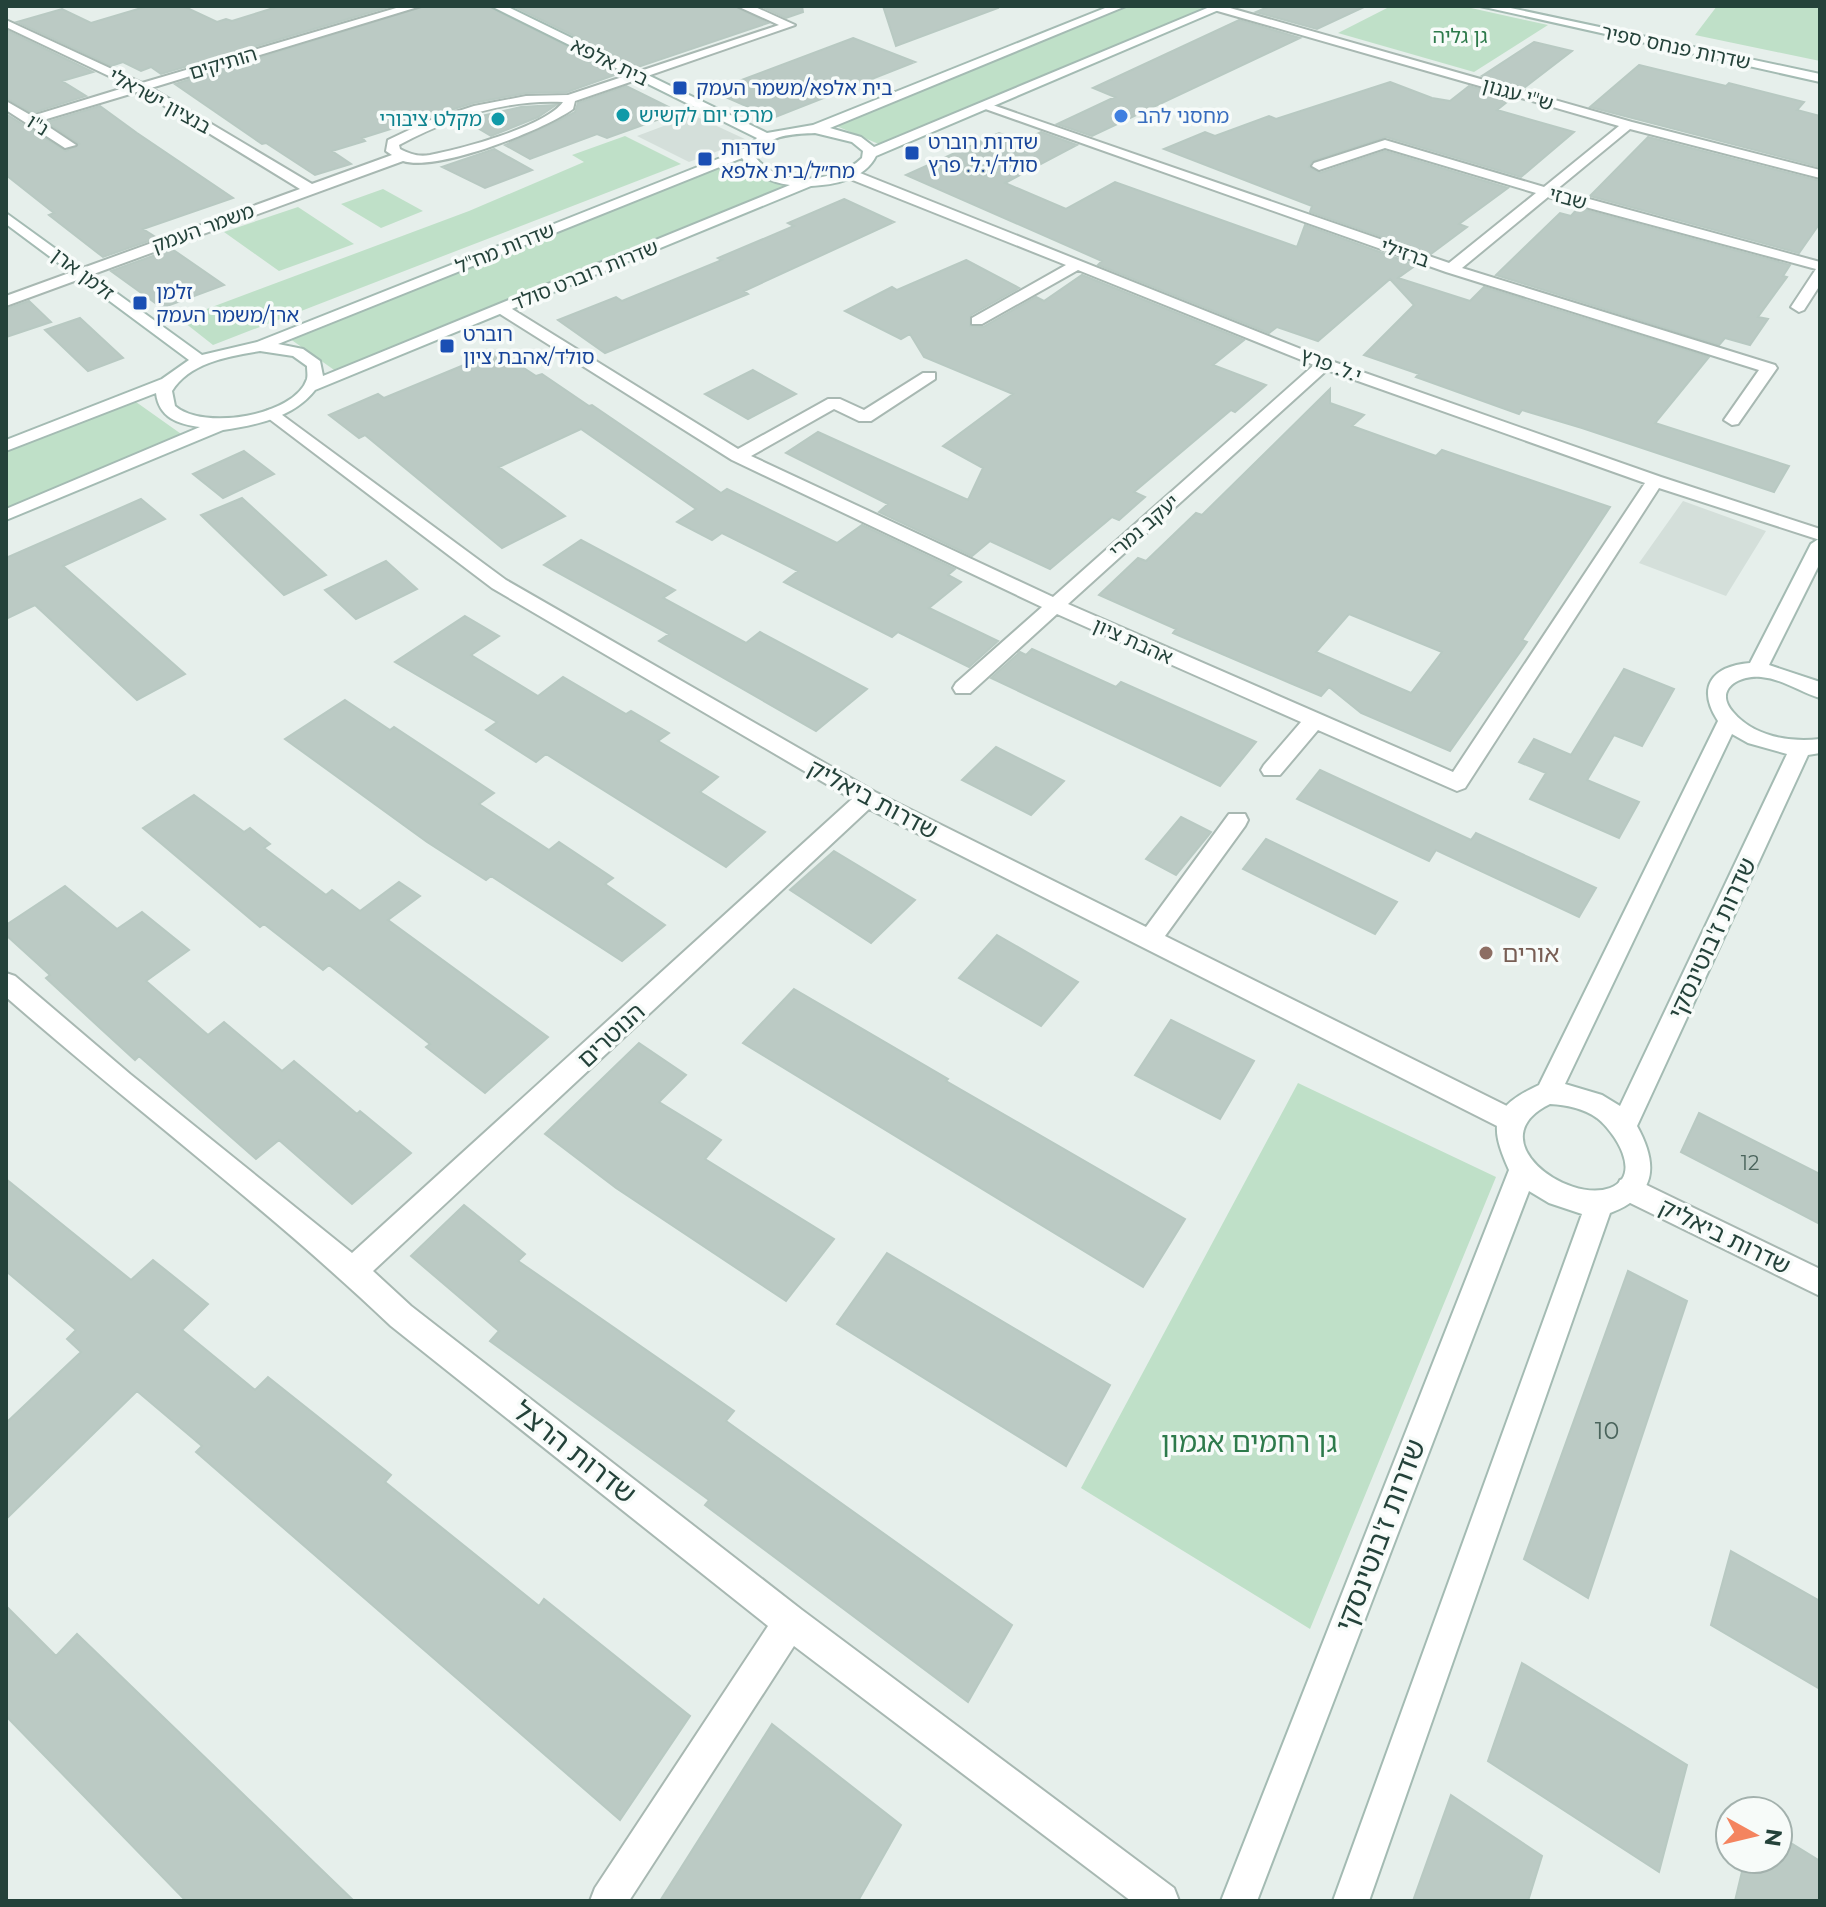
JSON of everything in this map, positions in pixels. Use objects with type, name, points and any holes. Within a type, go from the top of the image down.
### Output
[{"type":"street","name":"הותיקים","points":[[30,120],[415,6]]},
{"type":"street","name":"בית אלפא","points":[[497,6],[767,138]]},
{"type":"street","name":"משמר העמק","points":[[400,157],[393,151],[393,143],[455,117],[535,98],[569,99],[789,25],[743,6]]},
{"type":"street","points":[[767,138],[815,129],[1120,6]]},
{"type":"street","name":"שדרות פנחס ספיר","points":[[1486,6],[1820,78]]},
{"type":"street","name":"שדרות פנחס ספיר","points":[[1537,6],[1820,66]]},
{"type":"street","points":[[751,150],[749,158],[762,172],[793,181],[850,174],[860,168],[869,154],[1220,7]]},
{"type":"street","name":"ש\"י עגנון","points":[[1220,7],[1628,125],[1820,174]]},
{"type":"street","name":"בנציון ישראלי","points":[[6,23],[143,88],[310,189]]},
{"type":"street","name":"משמר העמק","points":[[6,301],[400,157],[429,159],[525,128],[560,114],[569,106],[569,99]]},
{"type":"street","name":"נ\"ו","points":[[6,105],[70,145]]},
{"type":"street","name":"ברזילי","points":[[983,106],[1451,269],[1769,368],[1732,420]]},
{"type":"street","points":[[1451,269],[1628,125]]},
{"type":"street","points":[[815,129],[859,139],[869,154]]},
{"type":"street","name":"שדרות מח\"ל","points":[[260,346],[751,150],[767,138]]},
{"type":"street","name":"שבזי","points":[[1319,166],[1385,144],[1546,192],[1820,266]]},
{"type":"street","name":"י.ל. פרץ","points":[[850,174],[1325,364],[1655,481],[1820,535]]},
{"type":"street","name":"שדרות רוברט סולד","points":[[274,414],[291,406],[313,386],[811,181]]},
{"type":"street","name":"זלמן ארן","points":[[6,217],[199,360]]},
{"type":"street","points":[[977,321],[1077,265]]},
{"type":"street","points":[[1799,307],[1820,273]]},
{"type":"street","name":"אהבת ציון","points":[[502,309],[738,456],[1053,605],[1457,783],[1655,481]]},
{"type":"street","points":[[6,446],[170,382],[199,360],[239,348],[260,346],[300,353],[313,362],[317,373],[313,386]]},
{"type":"street","name":"יעקב נמרי","points":[[963,688],[1325,364]]},
{"type":"street","points":[[738,456],[834,402],[865,417],[929,376]]},
{"type":"street","points":[[170,382],[164,395],[167,407],[178,417],[197,423],[221,425]]},
{"type":"street","points":[[6,515],[221,425],[274,414]]},
{"type":"street","name":"שדרות ביאליק","points":[[274,414],[499,584],[867,798],[1510,1120]]},
{"type":"street","points":[[1757,669],[1820,544]]},
{"type":"street","points":[[1814,749],[1760,740],[1729,719],[1719,707],[1717,695],[1719,684],[1727,676],[1757,669],[1817,680]]},
{"type":"street","points":[[1548,1093],[1729,719]]},
{"type":"street","points":[[1272,770],[1313,722]]},
{"type":"street","name":"שדרות ז'בוטינסקי","points":[[1624,1126],[1814,749]]},
{"type":"street","name":"הנוטרים","points":[[353,1271],[867,798]]},
{"type":"street","points":[[1149,940],[1237,820]]},
{"type":"street","name":"שדרות הרצל","points":[[6,983],[121,1082],[353,1271],[401,1316],[790,1622],[1161,1901]]},
{"type":"street","points":[[1548,1093],[1589,1100],[1608,1111],[1624,1126],[1634,1142],[1639,1159],[1638,1175],[1630,1189],[1617,1199],[1580,1203],[1558,1196],[1523,1170],[1508,1136],[1510,1120],[1518,1107],[1531,1098],[1548,1093]]},
{"type":"street","name":"שדרות ז'בוטינסקי","points":[[1239,1901],[1523,1170]]},
{"type":"street","name":"שדרות ביאליק","points":[[1630,1189],[1820,1283]]},
{"type":"street","points":[[1351,1901],[1600,1203]]},
{"type":"street","points":[[608,1901],[790,1622]]},
{"type":"shaded area","points":[[693,115],[747,140],[689,162],[637,136]]},
{"type":"shaded area","points":[[1683,501],[1766,531],[1726,596],[1639,563]]},
{"type":"green space","points":[[1126,6],[1214,6],[881,145],[834,125]]},
{"type":"green space","name":"גן גליה","points":[[1391,6],[1462,6],[1548,25],[1474,72],[1338,33]]},
{"type":"green space","points":[[1717,6],[1820,6],[1820,61],[1695,35]]},
{"type":"green space","points":[[625,136],[681,164],[213,345],[180,319],[469,211],[584,162],[572,155]]},
{"type":"green space","points":[[729,161],[789,187],[337,372],[286,336]]},
{"type":"green space","points":[[383,189],[423,211],[381,228],[341,204]]},
{"type":"green space","points":[[298,207],[354,244],[279,271],[224,232]]},
{"type":"green space","points":[[129,397],[184,436],[6,510],[6,446]]},
{"type":"green space","name":"גן רחמים אגמון","points":[[1298,1083],[1496,1177],[1310,1629],[1081,1488]]},
{"type":"building","points":[[148,6],[183,6],[217,22],[232,21],[280,6],[392,6],[161,74],[151,67],[141,71],[123,62],[111,66],[17,22],[62,9],[91,23]]},
{"type":"building","points":[[424,6],[488,6],[620,73],[567,92],[526,93],[473,103],[362,138],[365,141],[332,151],[351,164],[315,175],[266,143],[262,144],[175,84]]},
{"type":"building","points":[[513,6],[734,6],[768,23],[638,67]]},
{"type":"building","points":[[760,6],[802,6],[803,12],[786,18]]},
{"type":"building","points":[[883,6],[997,6],[998,8],[896,46]]},
{"type":"building","points":[[1270,6],[1366,6],[1317,29],[1256,12]]},
{"type":"building","points":[[1239,20],[1300,38],[1092,136],[1057,124],[1115,97],[1093,88]]},
{"type":"building","points":[[6,30],[93,72],[62,81],[86,96],[32,113],[6,98]]},
{"type":"building","points":[[853,38],[915,62],[773,118],[712,91]]},
{"type":"building","points":[[1534,42],[1572,51],[1524,88],[1482,76]]},
{"type":"building","points":[[1639,65],[1804,102],[1797,110],[1820,116],[1820,167],[1590,107]]},
{"type":"building","points":[[1390,82],[1432,98],[1450,101],[1469,86],[1512,98],[1497,110],[1574,132],[1521,177],[1386,137],[1312,161],[1309,167],[1320,173],[1385,151],[1508,188],[1459,224],[1467,227],[1431,254],[1310,212],[1312,206],[1164,149],[1205,132],[1215,136],[1269,116],[1276,119]]},
{"type":"building","points":[[626,86],[679,112],[607,138],[597,134],[530,159],[505,145],[575,112],[578,103]]},
{"type":"building","points":[[556,105],[538,117],[491,136],[464,120],[521,107]]},
{"type":"building","points":[[100,106],[233,198],[143,229],[157,238],[103,257],[49,215],[54,213],[6,175],[6,114],[66,151],[79,144],[47,122]]},
{"type":"building","points":[[1041,132],[1077,145],[1005,183],[1066,209],[1115,182],[1297,247],[1305,225],[1416,265],[1398,278],[1470,301],[1484,287],[1709,357],[1655,423],[1789,466],[1774,492],[1582,428],[1522,410],[1519,414],[1364,355],[1414,305],[1390,279],[1318,341],[1277,327],[1269,333],[1098,265],[1102,261],[906,175],[999,133],[1022,141]]},
{"type":"building","points":[[1648,137],[1820,181],[1820,223],[1799,253],[1590,196]]},
{"type":"building","points":[[494,149],[532,170],[485,188],[442,167]]},
{"type":"building","points":[[844,199],[894,222],[744,291],[748,294],[605,353],[558,320],[616,297],[622,301],[722,260],[718,258],[794,226],[788,223]]},
{"type":"building","points":[[1578,208],[1790,265],[1783,276],[1787,277],[1758,317],[1768,319],[1750,345],[1725,338],[1719,345],[1496,275],[1560,213],[1571,216]]},
{"type":"building","points":[[172,249],[224,285],[162,308],[111,271]]},
{"type":"building","points":[[966,260],[1019,288],[971,315],[970,326],[983,327],[1036,297],[1044,301],[1082,275],[1244,340],[1213,365],[1266,385],[1235,412],[1231,410],[1134,492],[1145,497],[1119,520],[1112,517],[1050,569],[990,541],[972,556],[879,512],[888,504],[786,453],[818,432],[968,500],[983,468],[943,446],[1013,394],[924,357],[910,334],[901,339],[845,311],[892,287],[897,290]]},
{"type":"building","points":[[29,301],[51,322],[6,337],[6,309]]},
{"type":"building","points":[[80,318],[123,358],[88,371],[45,330]]},
{"type":"building","points":[[498,351],[536,376],[542,374],[589,406],[592,405],[721,493],[727,489],[837,543],[862,525],[955,569],[948,575],[961,582],[929,608],[998,641],[969,667],[898,632],[892,637],[784,582],[798,571],[722,533],[712,540],[677,522],[696,509],[581,429],[499,467],[565,516],[502,548],[365,435],[359,438],[329,415],[378,394],[384,398]]},
{"type":"building","points":[[753,370],[796,394],[748,419],[705,394]]},
{"type":"building","points":[[1330,389],[1330,403],[1364,415],[1352,426],[1436,456],[1442,450],[1610,507],[1522,640],[1527,642],[1450,751],[1361,713],[1329,687],[1321,696],[1173,633],[1176,629],[1099,595],[1138,558],[1146,561],[1196,513],[1202,515]],"holes":[[[1349,614],[1442,652],[1411,693],[1316,652]]]},
{"type":"building","points":[[244,451],[274,474],[223,498],[193,474]]},
{"type":"building","points":[[242,498],[326,575],[284,595],[201,515]]},
{"type":"building","points":[[141,499],[165,519],[63,566],[185,674],[137,700],[35,605],[6,619],[6,558]]},
{"type":"building","points":[[581,540],[675,590],[663,598],[746,643],[760,632],[867,689],[816,731],[659,641],[669,634],[544,565]]},
{"type":"building","points":[[386,561],[417,589],[356,619],[325,590]]},
{"type":"building","points":[[465,616],[499,636],[471,655],[538,696],[563,677],[626,714],[631,711],[669,733],[658,741],[718,777],[700,792],[765,832],[726,867],[546,754],[536,762],[486,730],[497,722],[395,662]]},
{"type":"building","points":[[1032,649],[1116,687],[1121,682],[1256,742],[1220,786],[991,678],[1020,652],[1026,655]]},
{"type":"building","points":[[1624,669],[1674,689],[1642,746],[1614,735],[1587,780],[1639,802],[1619,838],[1530,799],[1546,773],[1519,762],[1534,739],[1571,755]]},
{"type":"building","points":[[345,700],[390,730],[394,727],[494,793],[479,804],[549,850],[559,842],[613,878],[605,884],[665,925],[622,961],[491,876],[486,880],[427,842],[285,739]]},
{"type":"building","points":[[996,747],[1064,781],[1031,815],[962,780]]},
{"type":"building","points":[[1320,770],[1471,840],[1476,833],[1596,888],[1579,917],[1436,850],[1429,861],[1297,799]]},
{"type":"building","points":[[194,795],[244,832],[250,828],[270,844],[264,848],[326,895],[332,890],[360,911],[399,882],[420,896],[388,920],[548,1037],[485,1093],[426,1047],[430,1044],[329,965],[323,970],[264,924],[260,927],[143,828]]},
{"type":"building","points":[[1181,817],[1211,832],[1176,875],[1146,859]]},
{"type":"building","points":[[1266,839],[1397,902],[1375,934],[1243,869]]},
{"type":"building","points":[[834,851],[915,900],[871,943],[790,890]]},
{"type":"building","points":[[65,886],[117,929],[142,912],[189,950],[146,981],[208,1035],[224,1022],[282,1071],[294,1061],[357,1114],[360,1111],[411,1153],[352,1204],[279,1140],[256,1159],[139,1056],[135,1060],[46,978],[50,975],[6,935],[6,925]]},
{"type":"building","points":[[997,935],[1078,982],[1041,1026],[959,978]]},
{"type":"building","points":[[794,989],[1185,1219],[1143,1287],[743,1043]]},
{"type":"building","points":[[1171,1020],[1254,1061],[1220,1119],[1135,1075]]},
{"type":"building","points":[[639,1043],[686,1075],[659,1102],[721,1140],[705,1159],[834,1239],[786,1301],[616,1188],[545,1134]]},
{"type":"building","points":[[1699,1113],[1820,1174],[1820,1224],[1681,1152]]},
{"type":"building","points":[[6,1179],[131,1280],[153,1260],[208,1304],[182,1330],[255,1390],[268,1377],[391,1475],[385,1482],[539,1606],[544,1599],[690,1716],[620,1820],[196,1452],[202,1446],[137,1391],[6,1519],[6,1423],[81,1352],[67,1339],[76,1330],[6,1271]]},
{"type":"building","points":[[464,1205],[525,1254],[518,1261],[734,1411],[726,1421],[1012,1625],[968,1702],[705,1505],[709,1500],[490,1341],[499,1331],[411,1256]]},
{"type":"building","points":[[887,1253],[1110,1385],[1066,1466],[837,1324]]},
{"type":"building","points":[[1628,1271],[1687,1301],[1588,1598],[1524,1559]]},
{"type":"building","points":[[1731,1551],[1820,1601],[1820,1689],[1711,1625]]},
{"type":"building","points":[[6,1606],[56,1656],[77,1634],[354,1901],[186,1901],[6,1716]]},
{"type":"building","points":[[1522,1663],[1687,1765],[1659,1872],[1488,1761]]},
{"type":"building","points":[[772,1724],[901,1825],[858,1901],[660,1901]]},
{"type":"building","points":[[1451,1795],[1542,1856],[1528,1901],[1413,1901]]},
{"type":"building","points":[[1794,1845],[1820,1861],[1820,1901],[1735,1901],[1741,1875],[1794,1875]]},
{"type":"place","name":"בית אלפא/משמר העמק","points":[[680,88]]},
{"type":"place","name":"מרכז יום לקשיש","points":[[623,115]]},
{"type":"place","name":"מחסני להב","points":[[1121,116]]},
{"type":"place","name":"מקלט ציבורי","points":[[498,119]]},
{"type":"place","name":"שדרות רוברט סולד/י.ל. פרץ","points":[[912,153]]},
{"type":"place","name":"שדרות מח״ל/בית אלפא","points":[[705,159]]},
{"type":"place","name":"זלמן ארן/משמר העמק","points":[[140,303]]},
{"type":"place","name":"רוברט סולד/אהבת ציון","points":[[447,346]]},
{"type":"place","name":"אורים","points":[[1486,953]]}]
